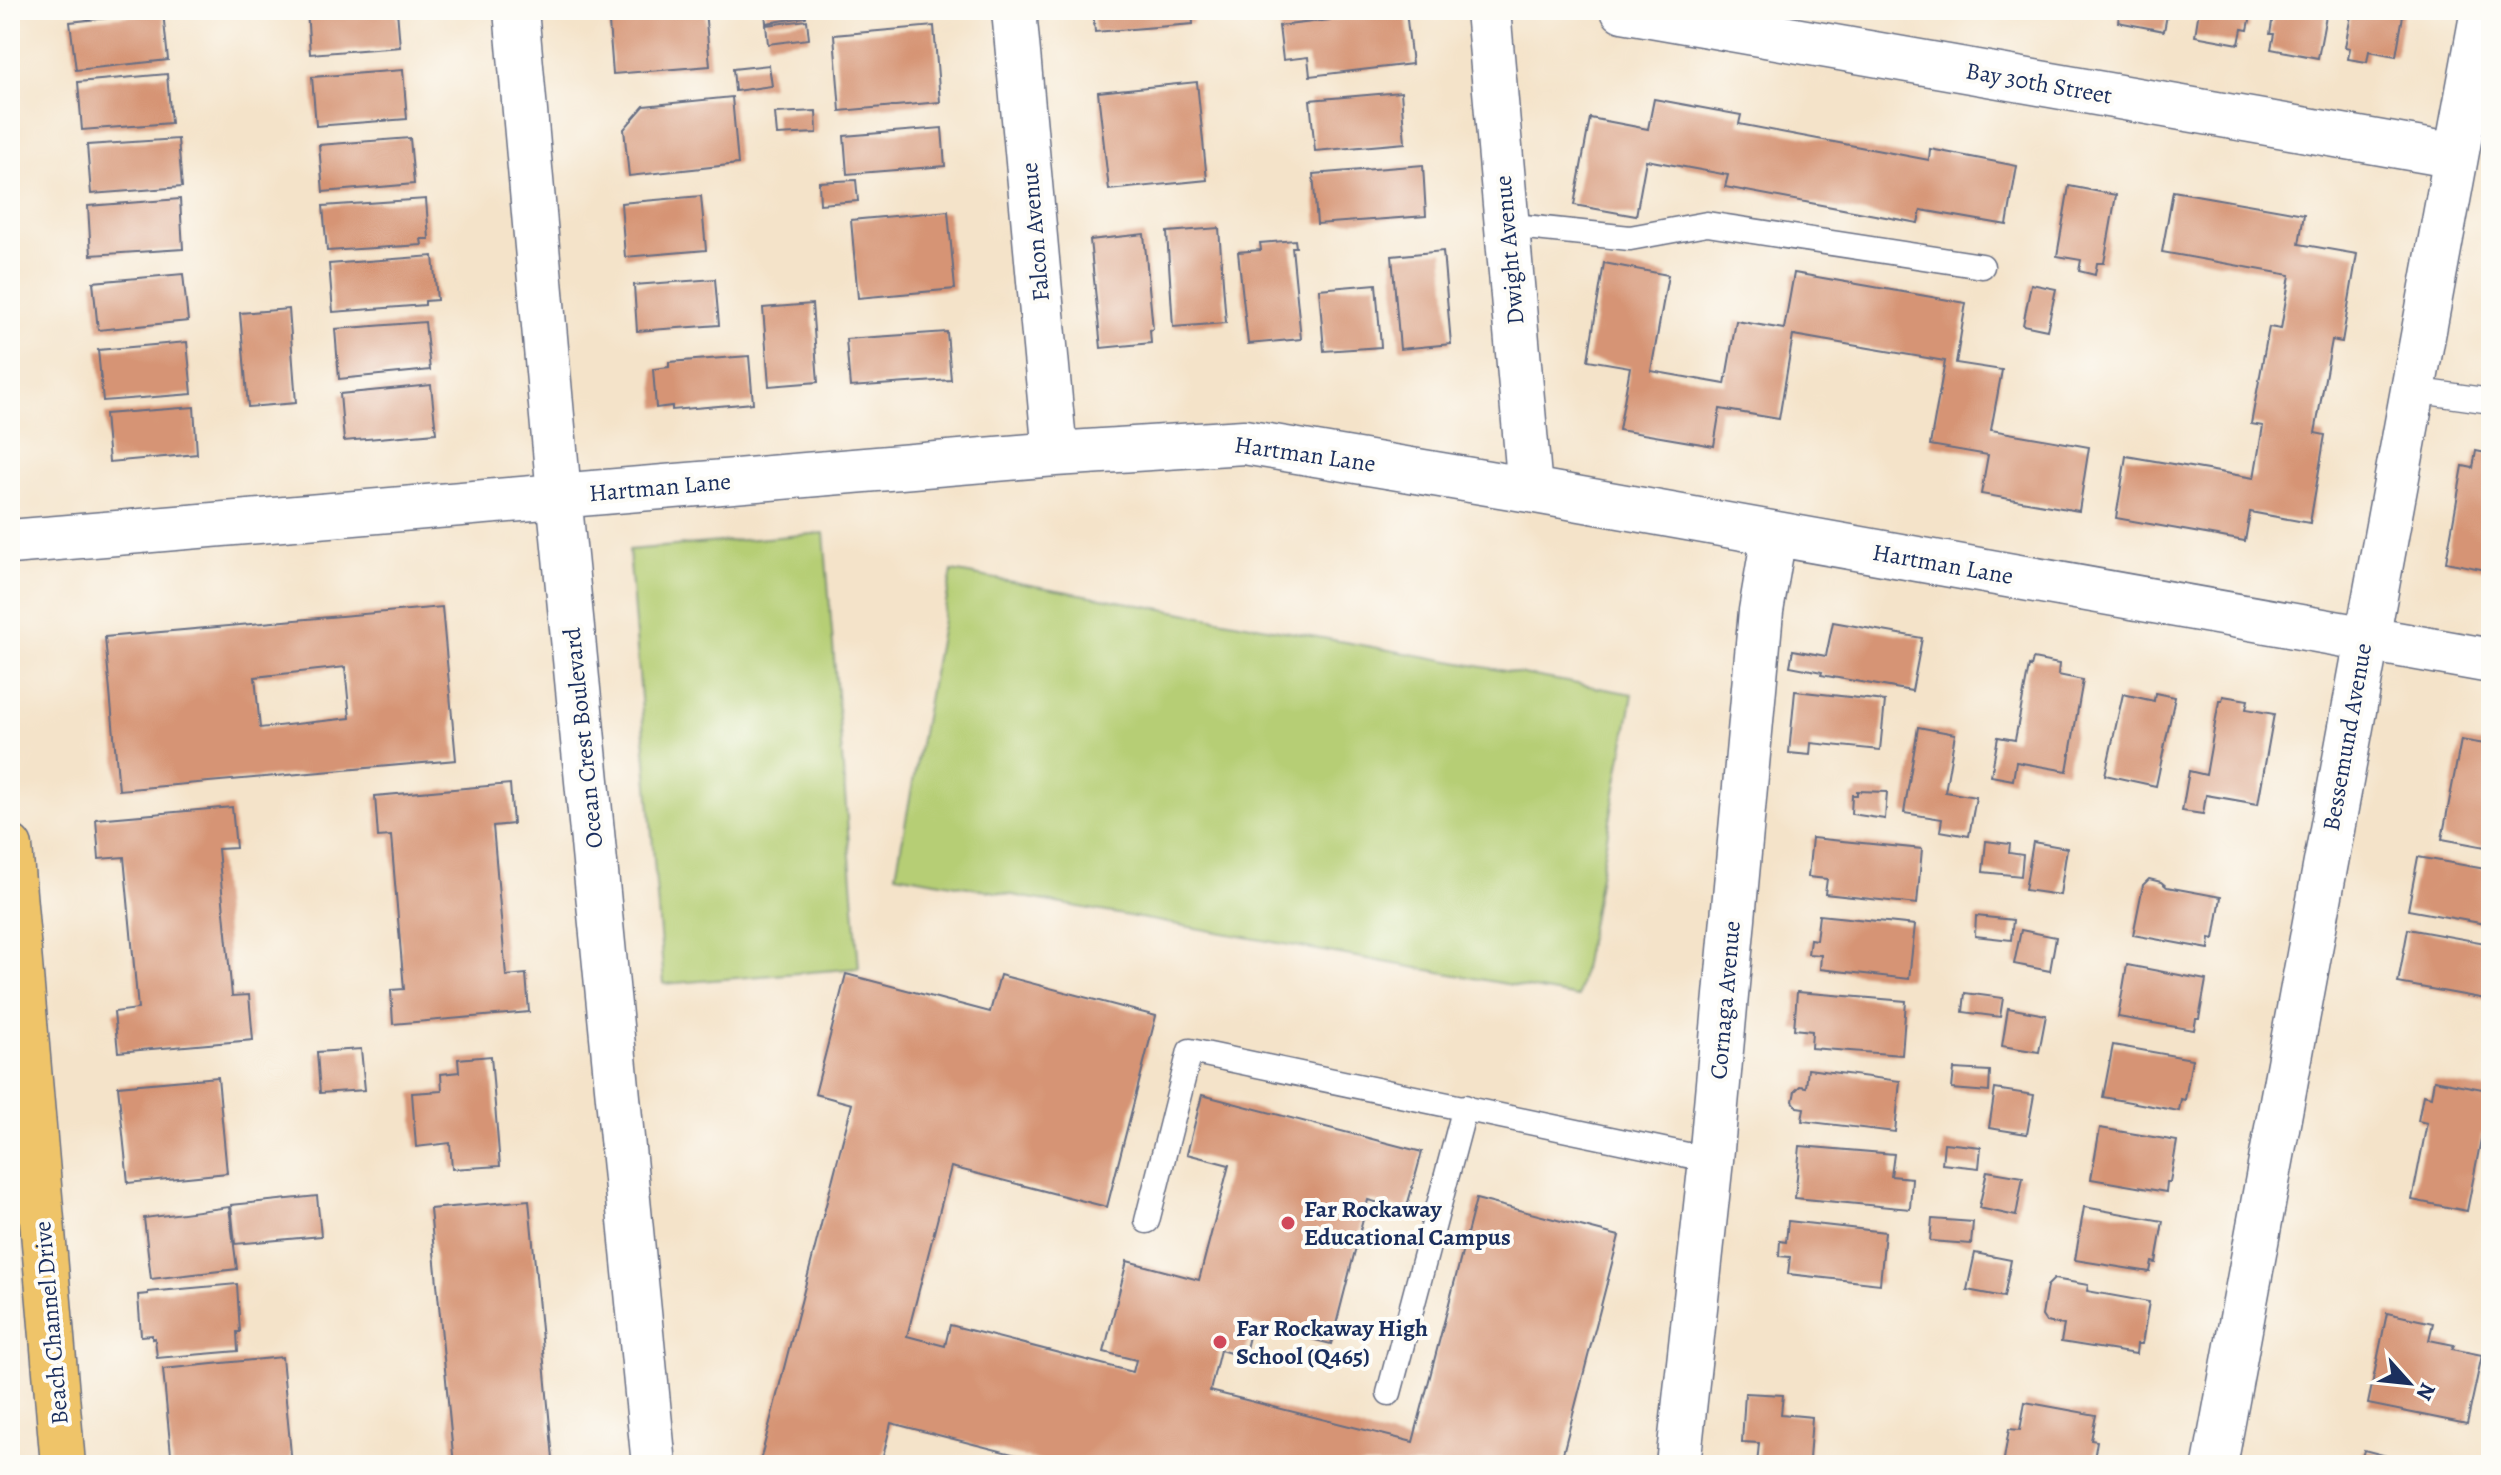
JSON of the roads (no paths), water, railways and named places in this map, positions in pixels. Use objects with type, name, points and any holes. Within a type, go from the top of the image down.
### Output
[{"type":"main road","name":"Beach Channel Drive","points":[[10,847],[63,1465]]},
{"type":"street","name":"Ocean Crest Boulevard","points":[[516,10],[559,495],[654,1465]]},
{"type":"street","name":"Falcon Avenue","points":[[1014,10],[1055,454]]},
{"type":"street","name":"Dwight Avenue","points":[[1488,10],[1530,490]]},
{"type":"street","name":"Bay 30th Street","points":[[1623,10],[2456,156]]},
{"type":"street","name":"Bessemund Avenue","points":[[2215,1465],[2483,10]]},
{"type":"street","name":"Hartman Lane","points":[[10,542],[1055,454],[1244,442],[2491,661]]},
{"type":"street","name":"Cornaga Avenue","points":[[1678,1465],[1711,1160],[1761,611],[1774,535]]},
{"type":"lane","points":[[1506,225],[1630,238],[1707,224],[1982,266]]},
{"type":"lane","points":[[2413,390],[2491,401]]},
{"type":"lane","points":[[1147,1221],[1190,1051],[1711,1160]]},
{"type":"lane","points":[[1389,1393],[1465,1107]]},
{"type":"place","name":"Far Rockaway Educational Campus","points":[[1288,1223]]},
{"type":"place","name":"Far Rockaway High School (Q465)","points":[[1220,1342]]}]
